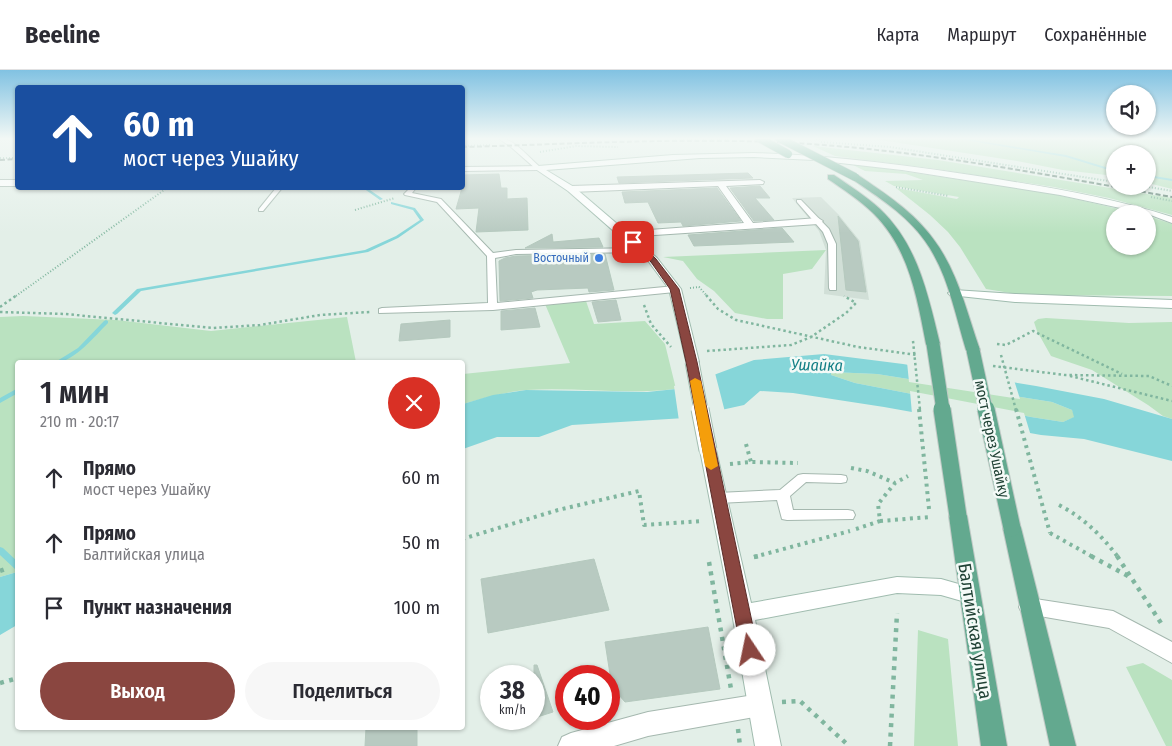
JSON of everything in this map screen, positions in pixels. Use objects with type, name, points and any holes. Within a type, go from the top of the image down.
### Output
[{"type":"main road","points":[[840,170],[874,190],[916,225],[931,242],[944,265],[954,292]]},
{"type":"main road","name":"Балтийская улица","points":[[827,174],[875,208],[890,224],[902,241],[912,261],[922,292],[933,344],[969,594],[994,746]]},
{"type":"main road","name":"мост через Ушайку","points":[[954,292],[973,350],[1029,607]]},
{"type":"main road","points":[[1029,607],[1063,746]]},
{"type":"street","points":[[540,170],[571,189],[625,234],[653,260],[675,289],[692,362],[768,746]]},
{"type":"street","points":[[919,170],[1083,197],[1172,220]]},
{"type":"street","points":[[571,189],[760,182]]},
{"type":"street","points":[[0,183],[15,183]]},
{"type":"street","points":[[721,184],[750,224]]},
{"type":"street","points":[[625,234],[750,224],[818,221]]},
{"type":"street","points":[[954,292],[1016,298],[1172,304]]},
{"type":"street","points":[[743,613],[897,585],[941,587],[969,594]]},
{"type":"street","points":[[1029,607],[1113,620],[1172,653]]},
{"type":"street","points":[[572,746],[648,724],[760,704]]},
{"type":"lane","points":[[260,210],[277,190]]},
{"type":"lane","points":[[411,190],[408,194],[439,200],[490,256],[493,306]]},
{"type":"lane","points":[[799,201],[826,231],[832,244],[833,288]]},
{"type":"lane","points":[[490,256],[516,252],[642,250]]},
{"type":"lane","points":[[382,311],[435,311],[675,289]]},
{"type":"lane","points":[[718,498],[783,495],[802,478],[841,479]]},
{"type":"lane","points":[[783,495],[787,515],[848,515]]},
{"type":"path","points":[[1033,170],[1106,181]]},
{"type":"path","points":[[900,188],[950,196]]},
{"type":"path","points":[[1156,188],[1172,191]]},
{"type":"path","points":[[0,308],[164,190]]},
{"type":"path","points":[[355,210],[408,194]]},
{"type":"path","points":[[706,351],[791,344],[811,337],[846,313],[856,303],[833,288]]},
{"type":"path","points":[[640,292],[651,324],[670,346],[673,354]]},
{"type":"path","points":[[0,312],[94,316],[213,328],[260,325],[320,315],[382,311]]},
{"type":"path","points":[[997,344],[1006,345],[1033,331],[1125,376]]},
{"type":"path","points":[[913,341],[929,509]]},
{"type":"path","points":[[1001,355],[1050,533],[1129,576]]},
{"type":"path","points":[[1065,375],[1172,401]]},
{"type":"path","points":[[746,444],[751,462]]},
{"type":"path","points":[[465,538],[558,510],[639,491],[644,525],[702,522]]},
{"type":"path","points":[[1058,505],[1076,515],[1096,530],[1111,548],[1163,626]]},
{"type":"path","points":[[700,512],[704,531]]},
{"type":"path","points":[[880,521],[930,517]]},
{"type":"path","points":[[709,561],[740,746]]},
{"type":"path","points":[[0,571],[8,568]]},
{"type":"path","points":[[890,746],[897,613]]},
{"type":"path","points":[[0,683],[15,679]]},
{"type":"path","points":[[760,704],[800,701],[849,746]]},
{"type":"shaded area","points":[[821,197],[839,215],[860,241],[869,300],[824,294],[826,250],[819,231],[792,198]]},
{"type":"green space","points":[[862,170],[892,170],[1048,193],[1106,206],[1106,255],[1156,255],[1156,219],[1172,224],[1172,296],[1023,295],[986,289],[960,247],[948,232],[896,188],[957,199],[959,197],[894,186],[885,181],[923,180],[906,174]]},
{"type":"green space","points":[[941,170],[997,170],[1106,187],[1106,195],[1154,195],[1172,198],[1172,215],[1156,211],[1156,205],[1135,205],[1054,187]]},
{"type":"green space","points":[[1061,170],[1106,170],[1106,175],[1063,170]]},
{"type":"green space","points":[[1156,170],[1172,170],[1172,189],[1156,185]]},
{"type":"green space","points":[[826,250],[812,269],[783,274],[783,319],[767,319],[735,313],[714,291],[697,279],[683,261],[663,257]]},
{"type":"green space","points":[[586,301],[594,324],[645,321],[665,344],[676,389],[657,391],[526,390],[465,403],[465,374],[570,363],[545,304]]},
{"type":"green space","points":[[23,316],[116,320],[211,331],[347,317],[356,360],[15,360],[15,573],[0,577],[0,317]]},
{"type":"green space","points":[[1038,319],[1129,323],[1172,322],[1172,419],[1163,416],[1092,370],[1051,356],[1034,322]]},
{"type":"green space","points":[[831,372],[877,374],[1052,402],[1072,410],[1075,417],[1063,422],[1031,417],[855,383],[831,375]]},
{"type":"green space","points":[[918,630],[948,639],[958,746],[914,746]]},
{"type":"green space","points":[[1143,663],[1172,680],[1172,746],[1166,746],[1126,667]]},
{"type":"water","name":"Ушайка","points":[[824,354],[903,364],[1104,399],[1172,419],[1172,461],[1084,439],[1041,435],[793,393],[760,391],[744,405],[685,418],[572,425],[539,437],[497,437],[465,448],[465,403],[493,395],[526,390],[647,392],[676,389],[754,360]],"holes":[[[831,372],[877,374],[1052,402],[1072,410],[1074,417],[1063,422],[1031,417],[855,383],[831,375]]]},
{"type":"water","points":[[15,573],[15,626],[0,635],[0,577]]},
{"type":"pier","points":[[907,362],[1014,380],[1020,399],[909,382]]},
{"type":"pier","points":[[715,373],[725,412],[679,421],[674,386]]},
{"type":"pier","points":[[910,391],[1024,413],[1031,436],[912,414]]},
{"type":"building","points":[[748,173],[753,178],[619,183],[617,177]]},
{"type":"building","points":[[499,174],[501,188],[507,188],[507,199],[527,198],[528,230],[476,232],[479,208],[456,209],[461,190],[465,190],[465,175]]},
{"type":"building","points":[[760,186],[770,198],[755,198],[774,220],[754,221],[730,188]]},
{"type":"building","points":[[717,188],[741,221],[683,226],[681,222],[658,223],[648,202],[625,203],[622,192]]},
{"type":"building","points":[[838,216],[858,241],[866,292],[846,290]]},
{"type":"building","points":[[782,228],[794,242],[694,246],[688,235]]},
{"type":"building","points":[[552,234],[553,242],[599,238],[603,247],[525,248]]},
{"type":"building","points":[[605,254],[614,290],[589,292],[588,288],[537,290],[531,292],[533,298],[500,301],[499,261],[505,258],[516,256]]},
{"type":"building","points":[[616,300],[621,320],[598,322],[592,302]]},
{"type":"building","points":[[535,308],[540,327],[501,330],[501,311]]},
{"type":"building","points":[[450,320],[450,337],[399,341],[401,324]]},
{"type":"building","points":[[594,559],[609,610],[488,633],[481,579]]},
{"type":"building","points":[[708,627],[720,689],[625,702],[620,696],[620,665],[609,665],[605,642]]},
{"type":"building","points":[[545,688],[553,712],[545,715]]},
{"type":"building","points":[[366,730],[417,730],[417,746],[365,746]]},
{"type":"waterway","points":[[1156,177],[1172,180]]},
{"type":"waterway","points":[[368,190],[381,199]]},
{"type":"waterway","points":[[115,313],[139,290],[366,251],[397,237],[422,220],[414,209],[392,203]]},
{"type":"waterway","points":[[62,360],[80,349],[106,322]]},
{"type":"waterway","points":[[0,401],[15,392]]},
{"type":"waterway","points":[[0,550],[15,564]]},
{"type":"railway","points":[[1015,170],[1172,197]]},
{"type":"slow traffic","points":[[695,381],[711,466]]},
{"type":"place","name":"Восточный","points":[[599,258]]},
{"type":"route","points":[[633,242],[653,260],[675,289],[692,362],[750,650]]}]
